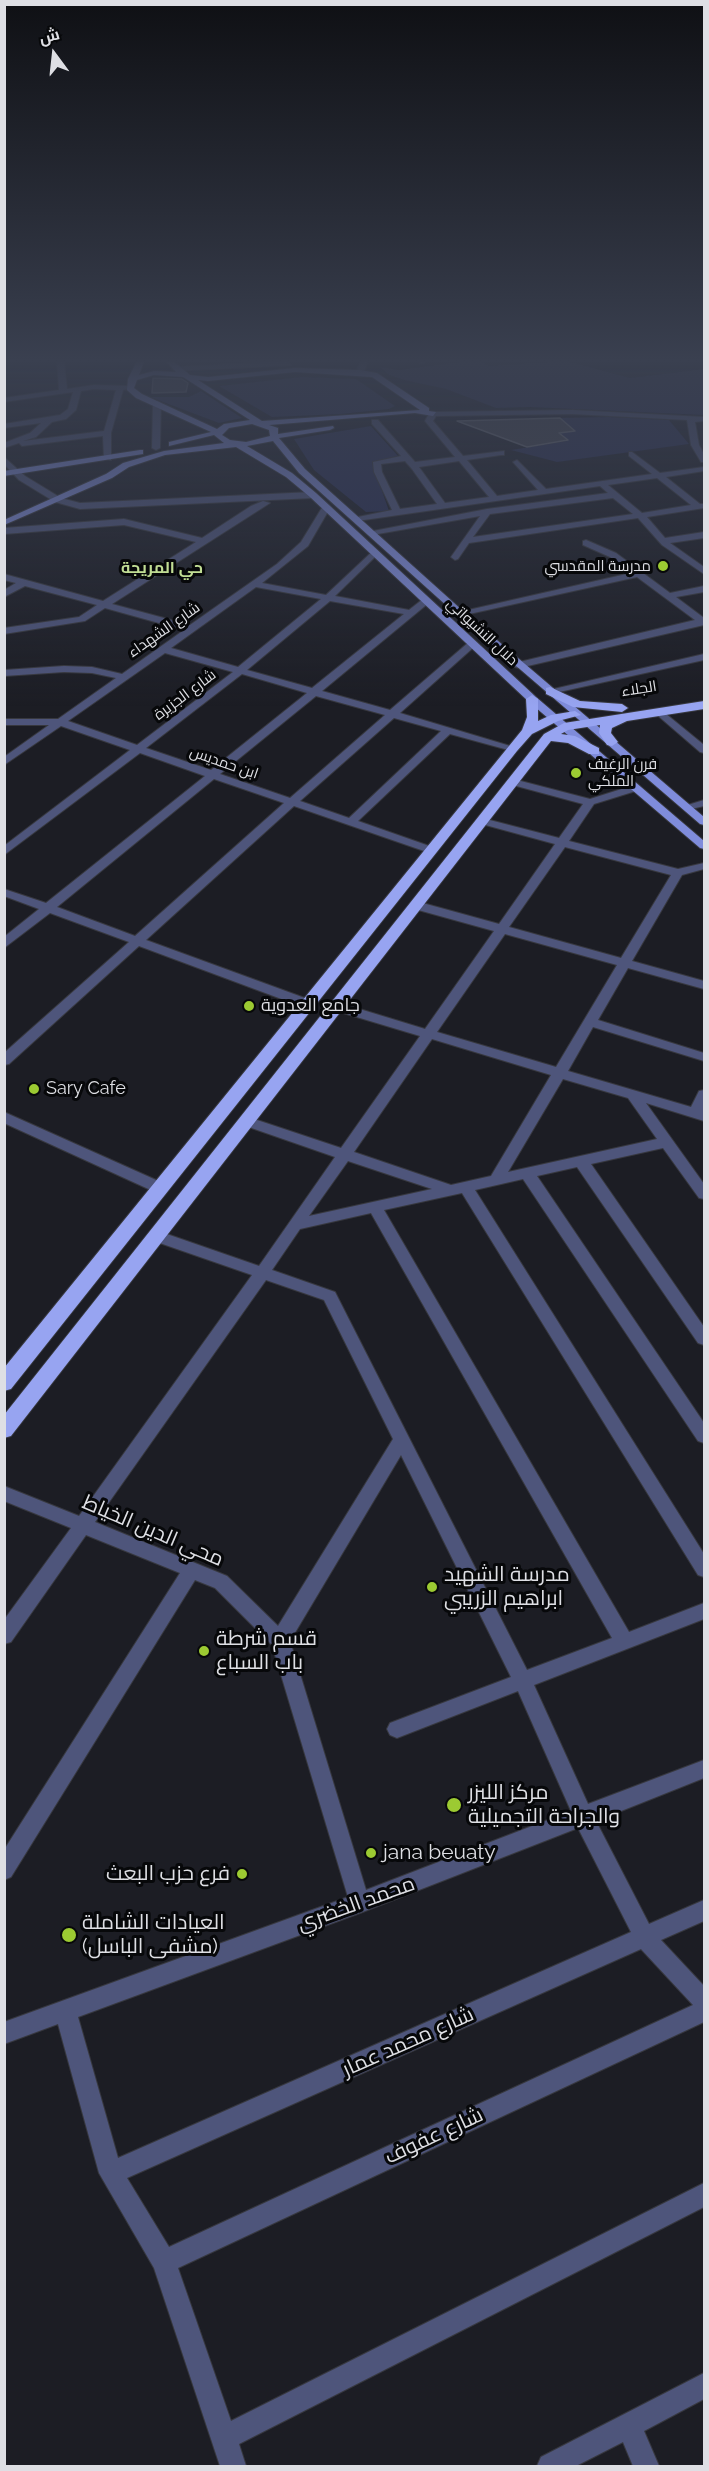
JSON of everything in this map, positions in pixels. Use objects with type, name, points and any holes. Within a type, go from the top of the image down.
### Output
[{"type":"highway","points":[[550,692],[577,704],[622,708]]},
{"type":"highway","name":"الجلاء","points":[[584,719],[622,708],[705,696]]},
{"type":"highway","points":[[4,1383],[512,748],[528,732],[533,717],[532,699]]},
{"type":"highway","name":"الجلاء","points":[[584,719],[634,716],[705,705]]},
{"type":"highway","points":[[612,742],[605,733],[606,726],[634,716]]},
{"type":"highway","points":[[528,732],[560,722],[584,719]]},
{"type":"highway","points":[[4,1430],[560,722]]},
{"type":"highway","points":[[548,737],[571,739],[594,751]]},
{"type":"main road","points":[[4,523],[108,476]]},
{"type":"main road","name":"دلال النشيواتي","points":[[291,476],[532,699],[705,846]]},
{"type":"main road","points":[[308,476],[519,665],[705,822]]},
{"type":"street","points":[[20,476],[58,500],[80,506],[276,499],[313,495]]},
{"type":"street","points":[[380,476],[397,512]]},
{"type":"street","points":[[421,476],[442,505]]},
{"type":"street","points":[[477,476],[495,498]]},
{"type":"street","points":[[530,476],[543,491]]},
{"type":"street","points":[[357,518],[649,476]]},
{"type":"street","points":[[661,476],[701,507]]},
{"type":"street","points":[[601,483],[641,516],[663,542],[705,571]]},
{"type":"street","points":[[372,532],[487,512],[613,495]]},
{"type":"street","points":[[5,630],[82,619],[254,508],[276,499]]},
{"type":"street","points":[[466,541],[701,507]]},
{"type":"street","name":"شارع الشهداء","points":[[4,762],[192,629],[305,544],[326,508]]},
{"type":"street","points":[[455,557],[487,512]]},
{"type":"street","points":[[4,531],[124,522],[204,541]]},
{"type":"street","points":[[663,542],[704,535]]},
{"type":"street","points":[[586,543],[613,555],[704,622]]},
{"type":"street","name":"شارع الجزيرة","points":[[4,852],[240,671],[327,598],[375,552]]},
{"type":"street","points":[[460,613],[638,574]]},
{"type":"street","points":[[4,577],[192,629]]},
{"type":"street","points":[[4,594],[24,582]]},
{"type":"street","points":[[254,584],[411,613]]},
{"type":"street","points":[[668,596],[705,589]]},
{"type":"street","points":[[4,944],[426,601]]},
{"type":"street","points":[[519,665],[704,622]]},
{"type":"street","points":[[4,1061],[472,644]]},
{"type":"street","points":[[163,649],[512,748]]},
{"type":"street","points":[[550,692],[705,657]]},
{"type":"street","points":[[4,673],[64,669],[92,670],[124,677]]},
{"type":"street","points":[[660,712],[705,750]]},
{"type":"street","name":"ابن حمديس","points":[[4,722],[60,722],[431,850]]},
{"type":"street","points":[[351,822],[448,730]]},
{"type":"street","points":[[513,782],[590,802],[635,788]]},
{"type":"street","points":[[4,1636],[262,1273],[500,928],[590,802]]},
{"type":"street","points":[[687,807],[705,803]]},
{"type":"street","points":[[482,821],[678,873],[705,866]]},
{"type":"street","points":[[496,1180],[562,1073],[678,873]]},
{"type":"street","points":[[4,892],[47,910],[308,1004]]},
{"type":"street","points":[[415,905],[705,985]]},
{"type":"street","points":[[335,1006],[700,1114],[705,1094]]},
{"type":"street","points":[[591,1022],[705,1057]]},
{"type":"street","points":[[632,1094],[705,1194]]},
{"type":"street","points":[[4,1117],[160,1188]]},
{"type":"street","points":[[245,1121],[458,1189],[705,1569]]},
{"type":"street","points":[[295,1225],[666,1142]]},
{"type":"street","points":[[581,1161],[705,1339]]},
{"type":"street","points":[[527,1173],[705,1436]]},
{"type":"street","points":[[375,1207],[624,1641]]},
{"type":"street","points":[[156,1236],[330,1296],[523,1682],[584,1818],[645,1938],[705,2001]]},
{"type":"street","points":[[280,1640],[402,1439]]},
{"type":"street","name":"محي الدين الخياط","points":[[4,1493],[221,1582],[280,1640],[360,1903]]},
{"type":"street","points":[[4,1870],[192,1569]]},
{"type":"street","points":[[398,1729],[705,1611]]},
{"type":"street","name":"محمد الخضري","points":[[4,2033],[360,1903],[584,1818],[705,1769]]},
{"type":"street","name":"شارع محمد عمار","points":[[111,2174],[705,1910]]},
{"type":"street","name":"شارع عفوف","points":[[164,2262],[705,2011]]},
{"type":"street","points":[[66,2012],[111,2174],[164,2262],[233,2466]]},
{"type":"street","points":[[224,2438],[705,2195]]},
{"type":"street","points":[[550,2466],[705,2386]]},
{"type":"street","points":[[629,2426],[646,2466]]},
{"type":"shaded area","points":[[322,476],[377,476],[389,511],[366,512]]},
{"type":"place","name":"مدرسة المقدسي","points":[[663,566]]},
{"type":"place","name":"فرن الرغيف الملكي","points":[[576,773]]},
{"type":"place","name":"جامع العدوية","points":[[249,1006]]},
{"type":"place","name":"Sary Cafe","points":[[34,1089]]},
{"type":"place","name":"مدرسة الشهيد ابراهيم الزريبي","points":[[432,1587]]},
{"type":"place","name":"قسم شرطة باب السباع","points":[[204,1651]]},
{"type":"place","name":"مركز الليزر والجراحة التجميلية","points":[[454,1805]]},
{"type":"place","name":"jana beuaty","points":[[371,1853]]},
{"type":"place","name":"فرع حزب البعث","points":[[242,1874]]},
{"type":"place","name":"العيادات الشاملة (مشفى الباسل)","points":[[69,1935]]},
{"type":"district","name":"حي المريجة","points":[[162,568]]}]
